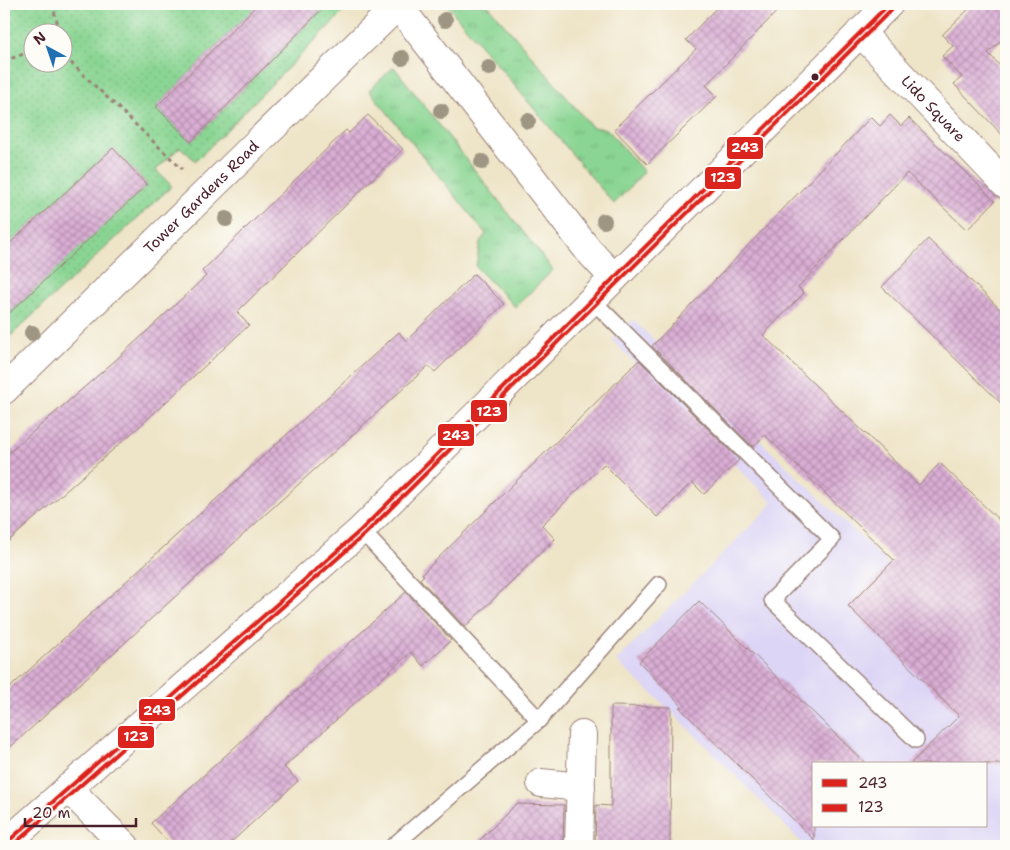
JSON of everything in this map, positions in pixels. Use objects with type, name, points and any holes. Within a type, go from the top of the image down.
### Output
[{"type":"street","points":[[398,4],[588,250],[614,278]]},
{"type":"street","name":"Tower Gardens Road","points":[[4,390],[398,4]]},
{"type":"street","points":[[4,846],[361,530],[889,4]]},
{"type":"street","name":"Lido Square","points":[[860,32],[1006,184]]},
{"type":"street","points":[[578,846],[582,735]]},
{"type":"street","points":[[541,783],[581,787]]},
{"type":"street","points":[[68,788],[126,846]]},
{"type":"lane","points":[[592,300],[832,538],[772,600],[916,740]]},
{"type":"lane","points":[[361,530],[539,720]]},
{"type":"lane","points":[[392,846],[539,720],[659,584]]},
{"type":"path","points":[[52,4],[57,22]]},
{"type":"path","points":[[4,61],[22,55]]},
{"type":"path","points":[[72,64],[168,158],[207,190]]},
{"type":"shaded area","points":[[633,320],[862,538],[1006,682],[1006,846],[805,846],[668,708],[616,661],[773,503],[612,340]]},
{"type":"green space","points":[[4,4],[258,4],[156,107],[191,142],[324,7],[322,4],[345,4],[348,7],[196,161],[180,147],[156,170],[172,186],[4,342],[4,318],[147,184],[113,148],[4,249]]},
{"type":"green space","points":[[487,4],[592,127],[607,129],[644,172],[614,204],[447,5]]},
{"type":"green space","points":[[394,67],[553,270],[515,307],[476,267],[480,242],[486,234],[369,90]]},
{"type":"building","points":[[258,4],[327,4],[191,142],[156,107]]},
{"type":"building","points":[[720,4],[784,4],[706,85],[717,96],[647,164],[614,129],[696,49],[686,40]]},
{"type":"building","points":[[974,4],[1006,4],[1006,36],[988,53],[1006,72],[1006,139],[954,84],[962,77],[942,56],[953,46],[942,35]]},
{"type":"building","points":[[368,115],[403,149],[237,312],[249,325],[140,426],[4,545],[4,457],[118,358],[206,276],[202,271],[346,130],[349,133]]},
{"type":"building","points":[[890,115],[901,126],[909,118],[995,201],[967,230],[907,173],[798,287],[804,293],[763,335],[919,485],[940,463],[1006,527],[1006,764],[988,764],[988,762],[912,762],[959,716],[848,606],[894,560],[765,435],[753,447],[652,346],[871,117],[880,126]]},
{"type":"building","points":[[113,148],[147,185],[4,318],[4,249]]},
{"type":"building","points":[[928,239],[1006,315],[1006,408],[882,287]]},
{"type":"building","points":[[474,274],[504,304],[435,372],[428,366],[4,753],[4,693],[399,332],[406,341]]},
{"type":"building","points":[[639,360],[739,460],[704,494],[692,482],[657,517],[604,464],[542,525],[555,539],[465,627],[420,579],[424,575],[422,574]]},
{"type":"building","points":[[406,592],[451,640],[423,666],[411,652],[284,767],[298,781],[227,846],[172,846],[151,823]]},
{"type":"building","points":[[699,601],[864,762],[812,762],[812,828],[814,828],[814,840],[679,707],[683,707],[639,662]]},
{"type":"building","points":[[611,706],[671,707],[670,846],[595,846],[596,805],[611,806]]},
{"type":"building","points":[[516,804],[564,805],[563,846],[474,846]]},
{"type":"transit line","name":"243","points":[[4,845],[361,530],[889,4]]},
{"type":"transit line","name":"123","points":[[12,846],[365,534],[893,8]]}]
